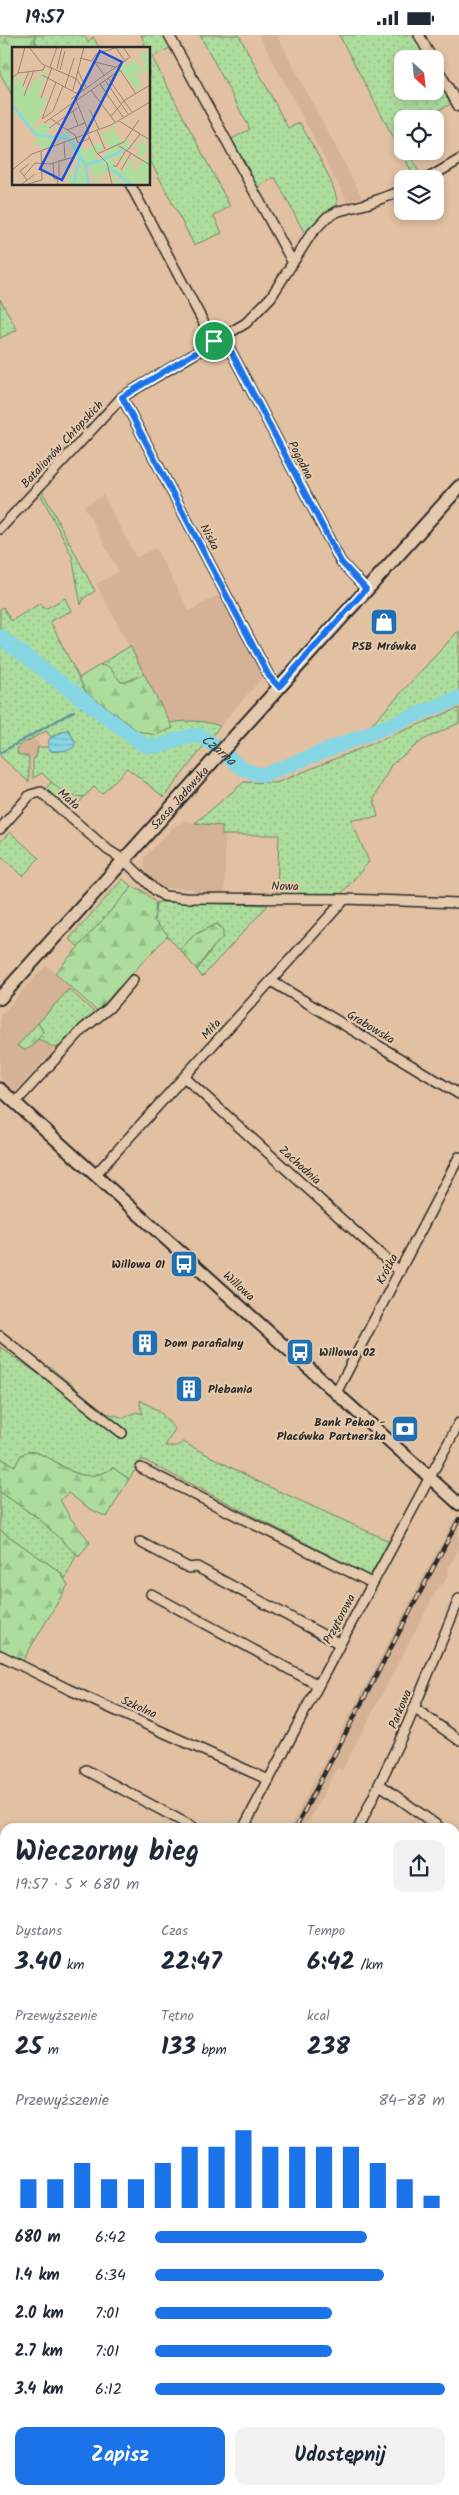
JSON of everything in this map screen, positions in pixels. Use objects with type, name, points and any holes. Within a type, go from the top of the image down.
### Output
[{"type":"main road","name":"Szosa Jadowska","points":[[0,998],[459,487]]},
{"type":"street","points":[[169,35],[293,263]]},
{"type":"street","points":[[420,35],[428,50]]},
{"type":"street","points":[[444,80],[459,107]]},
{"type":"street","points":[[442,170],[459,160]]},
{"type":"street","points":[[131,185],[214,341]]},
{"type":"street","name":"Batalionów Chłopskich","points":[[0,529],[122,397],[246,323],[260,310],[311,234],[327,217],[336,212],[394,194]]},
{"type":"street","name":"Pogodna","points":[[223,336],[341,562],[366,589]]},
{"type":"street","name":"Niska","points":[[122,397],[269,676],[279,687]]},
{"type":"street","name":"Mała","points":[[0,829],[30,795],[40,792],[108,850],[124,860]]},
{"type":"street","name":"Nowa","points":[[124,860],[152,887],[169,897],[345,899],[459,903]]},
{"type":"street","name":"Miła","points":[[95,1175],[345,899]]},
{"type":"street","points":[[15,1103],[83,1029],[109,1008],[133,980]]},
{"type":"street","name":"Grabowska","points":[[271,981],[459,1094]]},
{"type":"street","name":"Zachodnia","points":[[184,1077],[400,1272]]},
{"type":"street","name":"Willowa","points":[[0,1089],[459,1504]]},
{"type":"street","name":"Krótka","points":[[336,1393],[459,1157]]},
{"type":"street","points":[[0,1336],[122,1433]]},
{"type":"street","name":"Przytorowa","points":[[246,1823],[372,1583],[459,1423]]},
{"type":"street","points":[[140,1468],[372,1583]]},
{"type":"street","points":[[140,1542],[189,1568],[197,1567],[340,1644]]},
{"type":"street","points":[[150,1594],[318,1685]]},
{"type":"street","name":"Parkowa","points":[[361,1823],[414,1708],[459,1599]]},
{"type":"street","name":"Szkolna","points":[[0,1655],[68,1689],[268,1779]]},
{"type":"street","points":[[414,1708],[459,1740]]},
{"type":"street","points":[[86,1770],[185,1823]]},
{"type":"street","points":[[379,1784],[433,1823]]},
{"type":"shaded area","points":[[259,35],[277,35],[362,197],[347,201]]},
{"type":"shaded area","points":[[103,495],[136,557],[156,548],[189,611],[221,594],[264,676],[220,726],[210,722],[184,721],[170,723],[96,584],[119,572],[84,506]]},
{"type":"shaded area","points":[[33,738],[39,743],[36,758],[16,754],[18,746]]},
{"type":"shaded area","points":[[185,821],[222,826],[222,835],[225,835],[225,893],[195,892],[192,888],[163,888],[150,880],[152,879],[145,870],[144,858],[171,829]]},
{"type":"shaded area","points":[[46,965],[71,987],[17,1046],[25,1050],[38,1039],[55,1048],[15,1092],[0,1078],[0,1016]]},
{"type":"shaded area","points":[[458,1512],[459,1549],[447,1571],[449,1573],[443,1585],[440,1584],[342,1770],[337,1768],[308,1823],[292,1823]]},
{"type":"green space","points":[[5,35],[35,35],[36,47],[12,47],[12,95],[0,73],[0,37]]},
{"type":"green space","points":[[35,35],[84,35],[88,42],[93,37],[99,47],[36,47]]},
{"type":"green space","points":[[141,35],[165,35],[172,47],[152,57],[230,206],[214,216],[222,233],[194,245],[150,160],[150,47],[140,47],[145,44]]},
{"type":"green space","points":[[200,35],[239,35],[288,128],[300,123],[322,163],[333,187],[337,204],[325,213],[305,234],[275,177],[257,187],[232,139],[250,129]]},
{"type":"green space","points":[[339,35],[417,35],[424,50],[394,50],[394,100],[444,100],[444,89],[453,103],[438,110],[394,110],[394,138]]},
{"type":"green space","points":[[405,160],[412,160],[418,170],[411,170]]},
{"type":"green space","points":[[0,299],[17,330],[0,338]]},
{"type":"green space","points":[[41,489],[95,591],[84,598],[81,605],[72,556],[40,493]]},
{"type":"green space","points":[[65,598],[71,611],[50,621],[86,692],[111,711],[173,728],[170,723],[189,721],[220,726],[164,797],[127,768],[102,794],[94,787],[84,797],[65,795],[42,773],[33,778],[33,758],[36,758],[38,747],[48,747],[50,750],[75,742],[68,729],[51,737],[46,731],[18,746],[17,754],[29,757],[29,782],[0,756],[0,609],[3,607],[11,621],[41,603],[45,609]]},
{"type":"green space","points":[[459,630],[459,693],[364,733]]},
{"type":"green space","points":[[130,646],[144,674],[126,682],[121,682],[109,668],[100,665]]},
{"type":"green space","points":[[100,665],[109,667],[121,682],[126,682],[144,674],[173,728],[155,735],[138,731],[86,692],[79,678]]},
{"type":"green space","points":[[459,708],[459,723],[423,740],[391,765],[374,799],[378,817],[351,820],[369,862],[340,895],[277,894],[279,835],[222,835],[222,826],[195,823],[244,782],[276,783]]},
{"type":"green space","points":[[51,782],[66,794],[84,797],[74,809],[60,803],[45,790]]},
{"type":"green space","points":[[10,832],[39,858],[23,876],[0,855],[0,842]]},
{"type":"green space","points":[[123,879],[132,887],[79,947],[69,939]]},
{"type":"green space","points":[[132,887],[142,890],[156,903],[154,921],[168,935],[97,1011],[55,973]]},
{"type":"green space","points":[[156,903],[268,905],[202,977],[197,970],[213,948],[221,927],[217,924],[194,935],[180,950],[154,921]]},
{"type":"green space","points":[[217,924],[223,930],[223,937],[208,953],[197,970],[180,950],[194,935]]},
{"type":"green space","points":[[69,989],[95,1013],[69,1042],[55,1048],[38,1039],[43,1032],[38,1023]]},
{"type":"green space","points":[[38,1023],[43,1032],[33,1046],[25,1050],[17,1046]]},
{"type":"green space","points":[[0,1347],[41,1376],[50,1367],[106,1413],[124,1418],[136,1412],[143,1414],[140,1400],[159,1411],[175,1429],[165,1446],[177,1446],[183,1442],[261,1483],[389,1541],[370,1576],[142,1459],[129,1479],[113,1468],[100,1474],[88,1476],[78,1474],[40,1454],[28,1451],[15,1466],[0,1458]]},
{"type":"green space","points":[[28,1451],[40,1454],[78,1474],[88,1476],[100,1474],[113,1468],[129,1479],[107,1517],[90,1509],[68,1493],[60,1500],[69,1516],[90,1542],[79,1557],[38,1518],[0,1492],[0,1458],[15,1466],[21,1455]]},
{"type":"green space","points":[[0,1492],[38,1518],[77,1554],[65,1579],[60,1572],[0,1530]]},
{"type":"green space","points":[[0,1530],[60,1572],[68,1585],[22,1662],[0,1650]]},
{"type":"water","points":[[68,729],[75,742],[74,747],[69,750],[52,752],[48,747],[49,739]]},
{"type":"waterway","name":"Czarna","points":[[0,637],[144,745],[158,746],[186,737],[200,736],[245,770],[264,775],[459,698]]},
{"type":"waterway","points":[[81,707],[87,703]]},
{"type":"waterway","points":[[0,753],[74,711]]},
{"type":"railway","points":[[298,1823],[459,1519]]},
{"type":"place","name":"PSB Mrówka","points":[[384,622]]},
{"type":"place","name":"Willowa 01","points":[[184,1264]]},
{"type":"place","name":"Dom parafialny","points":[[145,1343]]},
{"type":"place","name":"Willowa 02","points":[[300,1352]]},
{"type":"place","name":"Plebania","points":[[189,1389]]},
{"type":"place","name":"Bank Pekao - Placówka Partnerska","points":[[405,1429]]},
{"type":"route","points":[[223,336],[341,562],[366,589],[279,687],[269,676],[122,397],[214,341],[223,336]]}]
